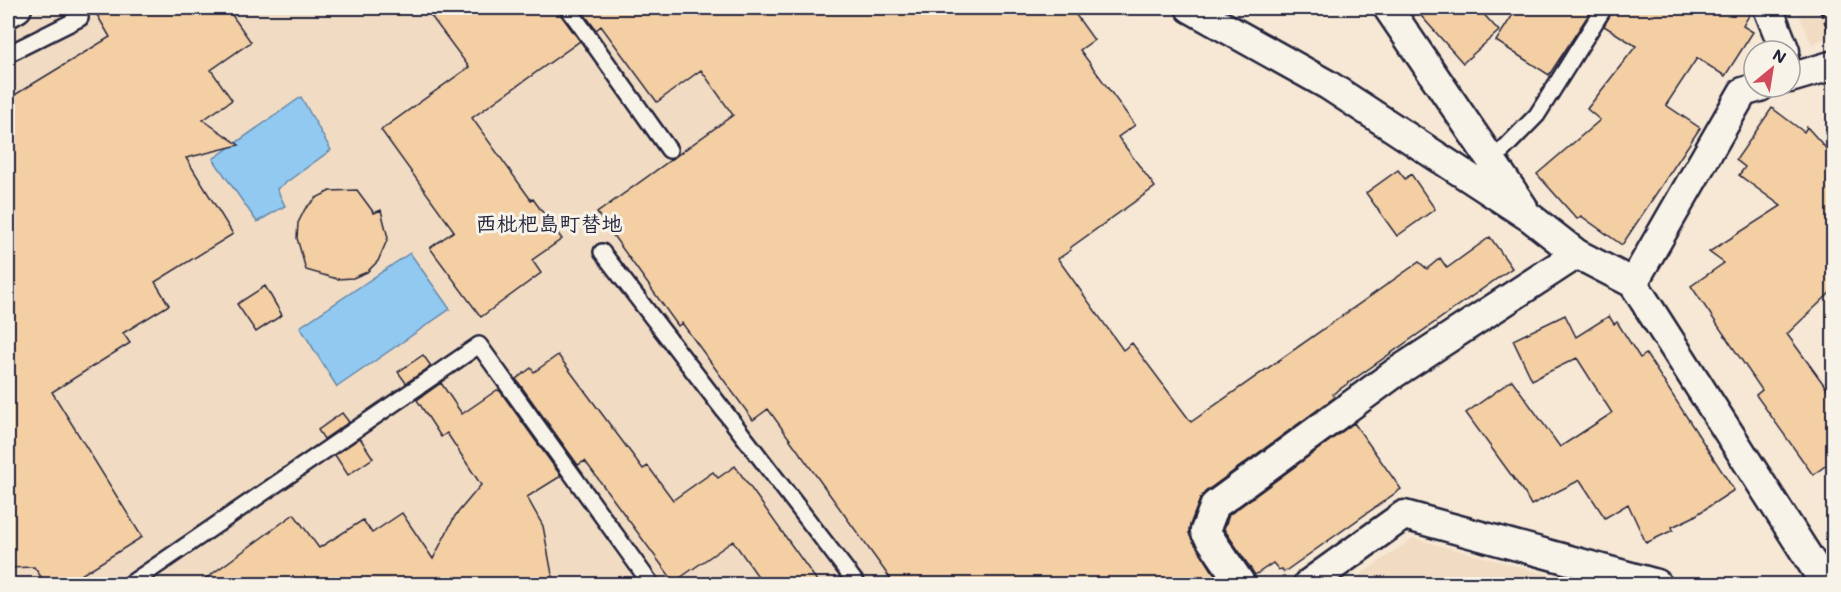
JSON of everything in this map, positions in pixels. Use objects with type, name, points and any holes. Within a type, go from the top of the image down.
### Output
[{"type":"street","points":[[8,13],[17,8]]},
{"type":"street","points":[[1190,8],[1328,85],[1531,218],[1577,254],[1633,283],[1812,564],[1828,585]]},
{"type":"street","points":[[1768,8],[1779,39]]},
{"type":"street","points":[[1393,10],[1531,218]]},
{"type":"street","points":[[1802,67],[1833,65]]},
{"type":"street","points":[[1633,283],[1742,94]]},
{"type":"street","points":[[1241,585],[1205,531],[1215,506],[1395,373],[1577,254]]},
{"type":"street","points":[[1308,585],[1404,515],[1657,585]]},
{"type":"lane","points":[[568,8],[669,150]]},
{"type":"lane","points":[[1492,161],[1537,115],[1604,8]]},
{"type":"lane","points":[[8,54],[80,18]]},
{"type":"lane","points":[[602,252],[857,585]]},
{"type":"lane","points":[[130,585],[479,345],[651,585]]},
{"type":"shaded area","points":[[45,8],[717,8],[1129,584],[8,584],[8,30]]},
{"type":"shaded area","points":[[1796,8],[1833,8],[1833,35],[1812,44]]},
{"type":"shaded area","points":[[1413,538],[1583,584],[1347,584]]},
{"type":"water","points":[[301,97],[331,150],[277,189],[285,206],[257,222],[213,159]]},
{"type":"water","points":[[410,253],[450,309],[337,387],[300,327]]},
{"type":"building","points":[[93,8],[227,8],[251,42],[211,70],[232,100],[203,120],[239,145],[186,158],[233,234],[155,282],[169,305],[123,333],[130,343],[52,392],[142,537],[65,585],[47,585],[34,567],[8,568],[8,99],[110,37]]},
{"type":"building","points":[[425,8],[558,8],[580,41],[472,118],[562,239],[532,260],[541,273],[481,317],[430,248],[454,231],[381,130],[469,67]]},
{"type":"building","points":[[580,8],[1071,8],[1094,40],[1080,50],[1135,125],[1118,137],[1155,187],[1058,259],[1123,350],[1132,343],[1191,422],[1419,262],[1427,269],[1440,258],[1447,268],[1490,237],[1512,268],[1333,394],[1335,397],[1205,492],[1200,499],[1189,533],[1221,585],[895,585],[768,409],[753,420],[682,323],[678,326],[597,213],[733,115],[701,70],[657,102],[601,26],[596,30]]},
{"type":"building","points":[[1414,8],[1478,8],[1499,31],[1463,63]]},
{"type":"building","points":[[1517,8],[1593,8],[1549,75],[1496,41]]},
{"type":"building","points":[[1614,8],[1752,8],[1743,26],[1753,32],[1749,39],[1742,39],[1742,49],[1725,76],[1697,58],[1666,105],[1700,128],[1622,245],[1581,216],[1577,219],[1537,174],[1600,120],[1587,109],[1636,46],[1604,26]]},
{"type":"building","points":[[1772,108],[1804,132],[1807,127],[1833,156],[1833,290],[1787,334],[1833,397],[1833,460],[1813,475],[1756,395],[1762,390],[1691,286],[1724,263],[1709,252],[1781,206],[1739,175],[1745,167],[1736,160]]},
{"type":"building","points":[[1398,170],[1405,179],[1411,174],[1435,209],[1397,236],[1366,193]]},
{"type":"building","points":[[357,190],[374,213],[381,210],[388,238],[378,261],[367,272],[353,278],[337,279],[306,270],[297,238],[298,223],[305,209],[316,198],[330,191]]},
{"type":"building","points":[[265,286],[282,315],[256,332],[237,304]]},
{"type":"building","points":[[1565,315],[1576,337],[1609,316],[1614,324],[1617,322],[1640,358],[1646,354],[1734,490],[1693,517],[1672,527],[1673,530],[1646,543],[1628,504],[1605,518],[1580,480],[1531,505],[1466,413],[1512,380],[1560,447],[1612,413],[1577,358],[1532,380],[1513,340]]},
{"type":"building","points":[[423,355],[431,366],[406,383],[398,372]]},
{"type":"building","points":[[558,355],[643,469],[648,466],[673,500],[713,472],[718,478],[735,466],[820,585],[764,585],[733,541],[674,582],[585,461],[578,465],[516,379],[531,368],[534,372]]},
{"type":"building","points":[[441,383],[462,414],[497,390],[500,391],[561,476],[527,497],[543,526],[554,585],[197,585],[294,514],[319,548],[363,520],[372,533],[402,513],[433,559],[455,516],[481,485],[447,433],[441,437],[417,400]]},
{"type":"building","points":[[342,413],[349,422],[324,439],[318,430]]},
{"type":"building","points":[[1354,423],[1401,489],[1284,572],[1273,563],[1255,575],[1224,529],[1229,515]]},
{"type":"building","points":[[360,438],[373,458],[348,475],[335,455]]},
{"type":"railway","points":[[1820,8],[1834,41]]},
{"type":"district","name":"西枇杷島町替地","points":[[549,222]]}]
